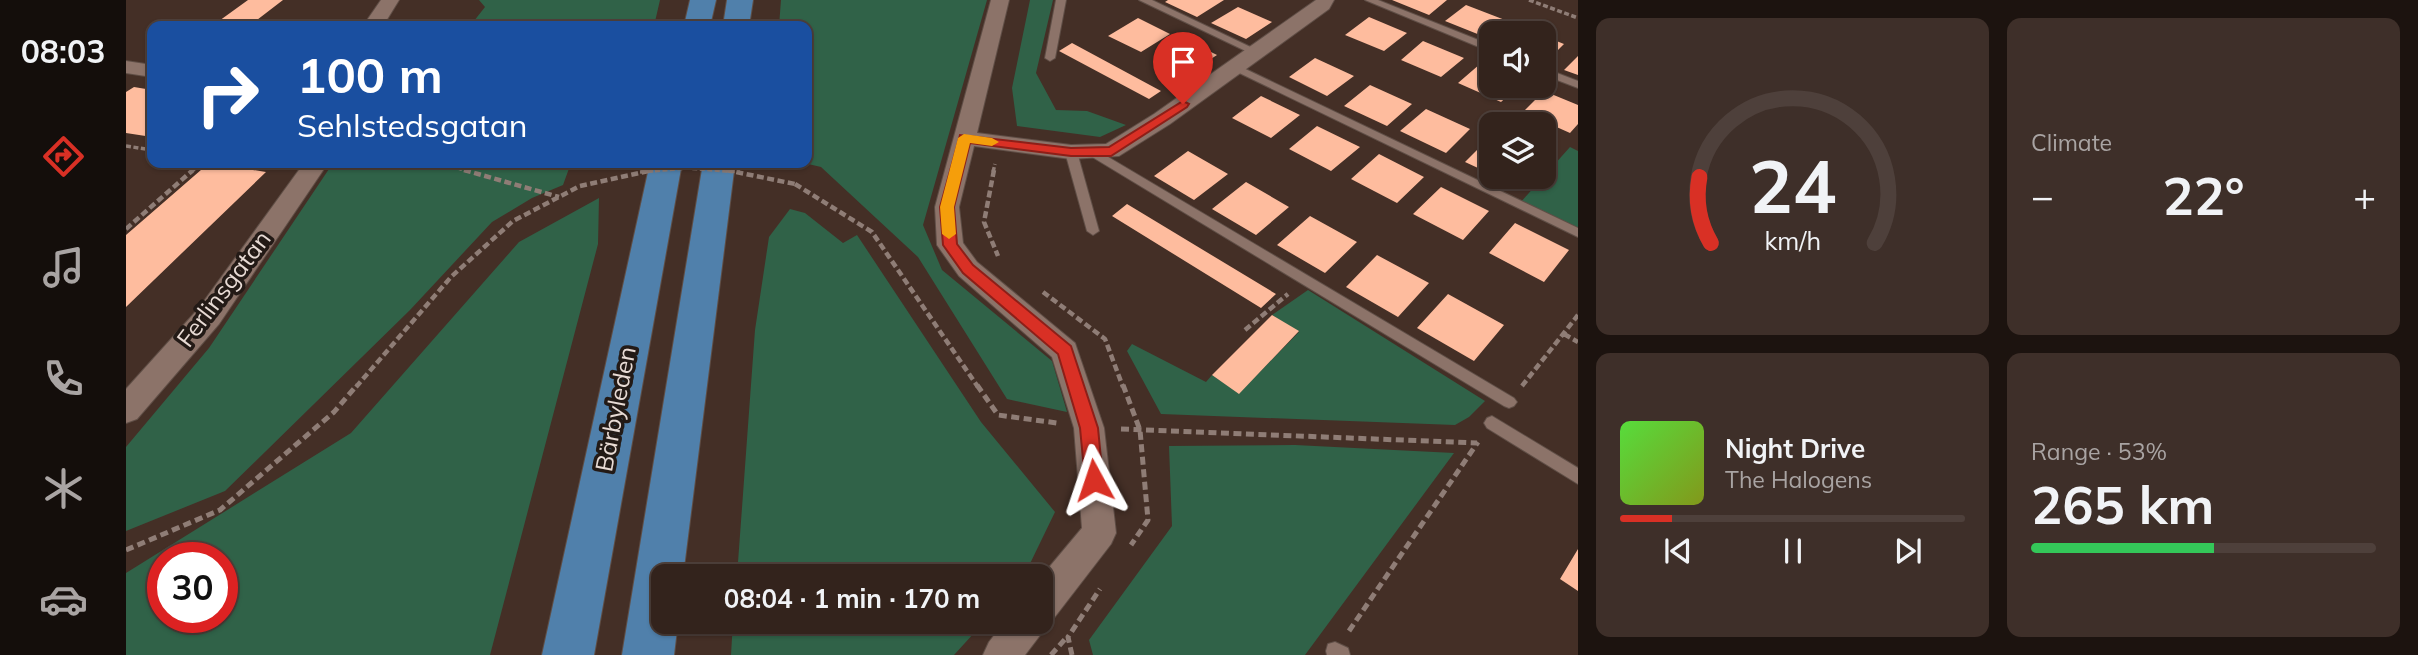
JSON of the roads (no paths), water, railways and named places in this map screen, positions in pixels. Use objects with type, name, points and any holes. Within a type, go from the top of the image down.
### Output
[{"type":"main road","points":[[698,21],[703,0]]},
{"type":"main road","points":[[737,21],[740,0]]},
{"type":"main road","name":"Bärbyleden","points":[[568,655],[665,168]]},
{"type":"main road","points":[[648,655],[718,168]]},
{"type":"street","points":[[376,21],[390,0]]},
{"type":"street","points":[[1000,0],[947,207],[950,245],[968,269],[1065,351],[1089,428],[1099,533],[1053,590]]},
{"type":"street","points":[[964,138],[1082,152],[1111,151],[1236,67],[1322,5],[1325,0]]},
{"type":"street","points":[[126,67],[147,70]]},
{"type":"street","name":"Ferlinsgatan","points":[[126,410],[209,316],[313,168]]},
{"type":"street","points":[[1002,655],[1018,634]]},
{"type":"lane","points":[[1050,58],[1061,0]]},
{"type":"lane","points":[[1144,0],[1256,52]]},
{"type":"lane","points":[[1370,0],[1479,44]]},
{"type":"lane","points":[[1236,67],[1578,233]]},
{"type":"lane","points":[[1556,76],[1578,85]]},
{"type":"lane","points":[[1082,152],[1093,231]]},
{"type":"lane","points":[[1082,152],[1305,279],[1509,402]]},
{"type":"lane","points":[[1492,424],[1578,477]]}]
